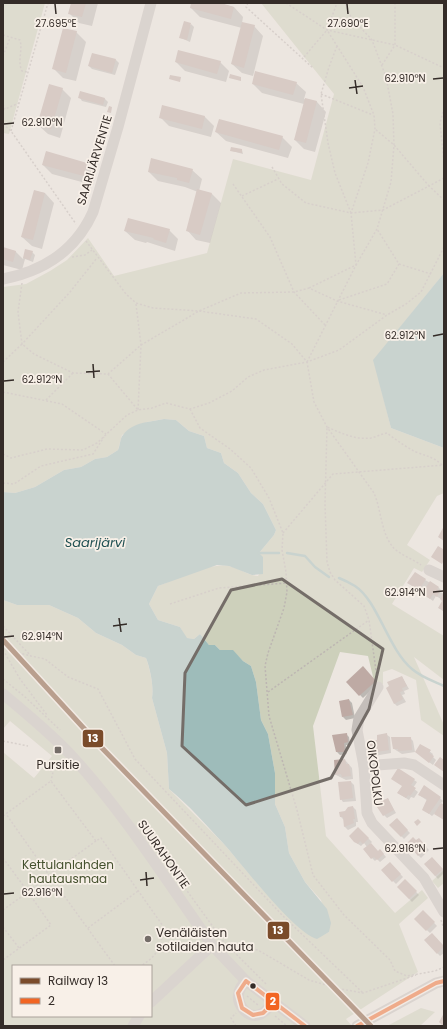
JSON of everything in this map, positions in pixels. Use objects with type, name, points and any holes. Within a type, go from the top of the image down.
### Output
[{"type":"street","name":"SAARIJÄRVENTIE","points":[[3,279],[21,276],[51,262],[76,240],[87,225],[93,212],[118,127],[151,3]]},
{"type":"street","points":[[429,570],[444,577]]},
{"type":"street","name":"OIKOPOLKU","points":[[378,687],[359,718],[357,730],[364,766],[367,813],[372,823],[424,878],[441,914]]},
{"type":"street","name":"SUURAHONTIE","points":[[3,694],[41,726],[69,753],[117,810],[212,945],[246,981],[305,1026]]},
{"type":"street","points":[[364,766],[404,763],[414,765],[444,785]]},
{"type":"street","points":[[152,1001],[212,945]]},
{"type":"street","points":[[246,981],[238,993],[242,1008],[249,1014],[257,1016],[263,1013],[273,1003]]},
{"type":"street","points":[[357,1026],[436,983],[444,981]]},
{"type":"street","points":[[133,1026],[138,1017]]},
{"type":"path","points":[[11,131],[48,3]]},
{"type":"path","points":[[248,3],[246,6],[303,57],[313,68]]},
{"type":"path","points":[[286,3],[327,30],[395,45],[444,68]]},
{"type":"path","points":[[303,57],[327,30],[337,3]]},
{"type":"path","points":[[307,362],[337,301],[377,228],[392,182],[394,145],[392,114],[382,65],[372,40],[351,18],[345,3]]},
{"type":"path","points":[[382,65],[395,45],[395,3]]},
{"type":"path","points":[[327,30],[363,87],[374,115],[376,129],[368,163],[351,213]]},
{"type":"path","points":[[3,35],[20,40],[22,48],[19,64],[22,70],[28,73]]},
{"type":"path","points":[[3,56],[10,38]]},
{"type":"path","points":[[337,46],[321,94],[328,144],[335,172],[351,213],[356,265]]},
{"type":"path","points":[[321,94],[374,115]]},
{"type":"path","points":[[3,104],[4,110],[19,103]]},
{"type":"path","points":[[444,108],[440,123],[444,163]]},
{"type":"path","points":[[3,124],[11,131],[78,227]]},
{"type":"path","points":[[376,129],[394,145],[429,186],[444,200]]},
{"type":"path","points":[[272,167],[282,184],[306,203],[351,213],[383,210],[444,178]]},
{"type":"path","points":[[242,197],[278,179]]},
{"type":"path","points":[[233,184],[270,237],[294,292],[325,326]]},
{"type":"path","points":[[377,228],[399,264],[431,274]]},
{"type":"path","points":[[86,241],[126,294],[136,303],[153,308],[200,311],[256,319],[292,344],[307,362],[314,402],[327,427],[360,473],[376,499],[384,529],[392,547],[429,570]]},
{"type":"path","points":[[3,454],[11,458],[47,449],[83,450],[97,443],[127,415],[138,410],[152,408],[166,403],[190,409],[209,403],[232,391],[248,377],[264,370],[307,362],[339,350],[421,292],[444,247]]},
{"type":"path","points":[[70,257],[84,255],[92,250]]},
{"type":"path","points":[[3,362],[22,344],[70,292],[98,257]]},
{"type":"path","points":[[337,301],[387,284],[399,264]]},
{"type":"path","points":[[23,282],[18,312],[22,344],[34,354],[73,373],[108,374],[141,345],[200,311],[241,293],[294,292],[309,288],[356,265]]},
{"type":"path","points":[[309,288],[337,301],[388,315]]},
{"type":"path","points":[[136,303],[141,345],[138,410]]},
{"type":"path","points":[[46,401],[73,373]]},
{"type":"path","points":[[108,374],[138,410]]},
{"type":"path","points":[[3,392],[62,404],[106,434]]},
{"type":"path","points":[[190,409],[200,428],[230,449],[251,468],[269,498],[283,532],[282,550],[287,583],[284,608],[266,658],[265,666],[270,723],[297,810],[313,875],[344,914],[390,960],[395,971],[407,976],[435,971],[444,967]]},
{"type":"path","points":[[327,427],[352,437],[372,438],[387,433],[410,448],[429,455],[443,465]]},
{"type":"path","points":[[327,427],[325,482],[326,544],[330,572],[335,580],[364,606],[369,620],[378,687]]},
{"type":"path","points":[[3,483],[14,484],[41,466],[94,454],[106,434]]},
{"type":"path","points":[[283,532],[333,474],[360,473],[443,465]]},
{"type":"path","points":[[170,604],[219,588],[287,583]]},
{"type":"path","points":[[268,692],[369,620]]},
{"type":"path","points":[[3,626],[31,656]]},
{"type":"path","points":[[3,649],[45,659],[68,677],[98,689],[135,759],[283,916],[363,993]]},
{"type":"path","points":[[3,649],[20,679],[49,719]]},
{"type":"path","points":[[3,740],[28,746]]},
{"type":"path","points":[[3,816],[51,781],[53,772],[43,766]]},
{"type":"path","points":[[51,781],[96,841]]},
{"type":"path","points":[[6,814],[114,965]]},
{"type":"path","points":[[3,910],[101,838],[163,926],[162,942],[153,958],[142,965]]},
{"type":"path","points":[[3,858],[51,925],[3,960]]},
{"type":"path","points":[[88,928],[138,891]]},
{"type":"path","points":[[441,914],[444,929]]},
{"type":"path","points":[[3,927],[19,948]]},
{"type":"path","points":[[240,946],[258,950],[309,980],[336,988],[363,993],[425,972]]},
{"type":"path","points":[[236,1026],[231,1018],[242,1008]]},
{"type":"path","points":[[274,1016],[287,1026]]},
{"type":"highlighted area","points":[[282,579],[383,649],[369,709],[331,778],[246,805],[182,746],[185,673],[231,590]]},
{"type":"green space","points":[[3,3],[45,3],[9,134],[3,133]]},
{"type":"green space","name":"Kettulanlahden hautausmaa","points":[[261,3],[444,3],[444,273],[374,360],[391,428],[444,448],[444,493],[437,496],[407,545],[430,560],[422,572],[414,568],[392,604],[444,636],[444,680],[414,657],[444,725],[444,736],[421,720],[416,680],[392,669],[383,672],[383,684],[375,685],[368,656],[340,652],[313,726],[326,836],[395,913],[422,890],[428,898],[399,924],[418,972],[346,1019],[352,1026],[3,1026],[3,752],[34,778],[52,756],[10,721],[3,729],[3,600],[17,605],[49,605],[78,618],[96,633],[122,645],[136,655],[146,658],[151,678],[152,698],[167,753],[169,789],[224,844],[263,890],[323,935],[329,932],[321,900],[305,882],[289,853],[285,827],[275,804],[275,773],[268,734],[261,720],[256,682],[251,666],[243,661],[233,651],[220,650],[215,645],[209,645],[200,634],[194,639],[186,638],[180,627],[158,620],[149,604],[158,586],[212,566],[229,566],[258,576],[263,567],[259,553],[274,535],[276,530],[263,504],[251,493],[238,473],[224,463],[221,453],[207,448],[204,436],[189,431],[176,420],[164,419],[147,422],[122,435],[118,450],[107,457],[95,459],[81,467],[64,470],[35,487],[15,493],[3,492],[3,287],[26,284],[50,271],[67,260],[88,238],[114,276],[207,253],[233,159],[311,180],[334,94]]},
{"type":"green space","points":[[444,870],[444,883],[438,888],[432,881]]},
{"type":"green space","points":[[421,1008],[435,1012],[420,1026],[387,1026]]},
{"type":"water","points":[[444,273],[444,448],[391,428],[373,360]]},
{"type":"water","name":"Saarijärvi","points":[[164,419],[176,420],[189,431],[204,436],[207,448],[221,453],[224,463],[238,473],[251,493],[263,504],[276,530],[274,535],[259,553],[263,557],[263,574],[252,575],[229,566],[217,565],[158,586],[149,604],[158,620],[180,627],[187,638],[194,639],[200,634],[209,645],[215,645],[220,650],[233,650],[243,661],[251,666],[256,682],[261,720],[268,734],[275,773],[275,804],[285,827],[289,853],[305,882],[327,909],[331,923],[329,932],[317,939],[307,934],[282,912],[223,843],[190,808],[169,789],[167,753],[152,698],[151,678],[146,658],[136,655],[122,645],[96,633],[78,618],[49,605],[17,605],[3,600],[3,492],[15,493],[35,487],[64,470],[81,467],[95,459],[107,457],[118,450],[122,436],[131,427],[142,423]]},
{"type":"building","points":[[71,3],[86,3],[82,17],[68,14]]},
{"type":"building","points":[[191,3],[221,3],[234,7],[231,19],[190,8]]},
{"type":"building","points":[[184,21],[191,23],[187,40],[179,38]]},
{"type":"building","points":[[242,22],[255,25],[244,68],[231,64]]},
{"type":"building","points":[[63,28],[77,31],[66,73],[52,69]]},
{"type":"building","points":[[178,50],[221,61],[217,74],[175,62]]},
{"type":"building","points":[[92,53],[116,59],[112,73],[88,66]]},
{"type":"building","points":[[255,71],[297,82],[293,95],[252,84]]},
{"type":"building","points":[[230,74],[241,77],[241,81],[229,78]]},
{"type":"building","points":[[170,75],[181,77],[180,82],[169,79]]},
{"type":"building","points":[[49,84],[63,88],[51,129],[37,125]]},
{"type":"building","points":[[80,91],[105,98],[103,105],[78,98]]},
{"type":"building","points":[[305,98],[317,101],[306,143],[294,140]]},
{"type":"building","points":[[162,105],[205,116],[202,129],[159,118]]},
{"type":"building","points":[[109,106],[112,107],[111,113],[107,112]]},
{"type":"building","points":[[219,119],[283,136],[279,150],[215,132]]},
{"type":"building","points":[[231,147],[242,149],[242,153],[230,151]]},
{"type":"building","points":[[46,151],[87,163],[84,176],[42,165]]},
{"type":"building","points":[[151,158],[193,169],[189,183],[177,180],[177,178],[148,172]]},
{"type":"building","points":[[197,189],[212,193],[200,235],[186,231]]},
{"type":"building","points":[[34,190],[45,193],[33,240],[21,237]]},
{"type":"building","points":[[128,218],[170,229],[166,243],[153,239],[154,238],[124,231]]},
{"type":"building","points":[[3,247],[16,251],[13,262],[3,259]]},
{"type":"building","points":[[25,249],[33,251],[30,260],[23,258]]},
{"type":"building","points":[[444,526],[444,541],[438,537]]},
{"type":"building","points":[[438,546],[443,549],[444,547],[444,560],[442,564],[431,557]]},
{"type":"building","points":[[415,572],[426,579],[419,590],[407,583]]},
{"type":"building","points":[[430,581],[439,587],[437,589],[440,591],[437,597],[433,594],[430,599],[422,594]]},
{"type":"building","points":[[444,592],[444,611],[438,608],[442,601],[440,599]]},
{"type":"building","points":[[363,666],[376,681],[359,696],[346,682]]},
{"type":"building","points":[[402,676],[407,686],[402,688],[403,691],[400,692],[403,699],[394,704],[386,688],[389,686],[387,682]]},
{"type":"building","points":[[349,699],[353,715],[342,717],[339,701]]},
{"type":"building","points":[[347,733],[348,742],[344,743],[345,752],[336,752],[332,735]]},
{"type":"building","points":[[387,733],[389,750],[376,753],[367,752],[366,742],[377,740],[377,735]]},
{"type":"building","points":[[391,737],[411,737],[412,750],[398,751],[398,749],[393,749]]},
{"type":"building","points":[[420,744],[431,750],[429,753],[434,756],[429,763],[415,752]]},
{"type":"building","points":[[440,757],[444,760],[444,772],[434,765]]},
{"type":"building","points":[[345,759],[346,764],[349,764],[351,776],[342,777],[341,774],[335,775],[334,760]]},
{"type":"building","points":[[398,768],[415,779],[411,785],[416,788],[410,796],[408,795],[406,798],[397,793],[402,786],[391,779]]},
{"type":"building","points":[[351,781],[353,798],[340,800],[338,782]]},
{"type":"building","points":[[424,785],[441,797],[429,814],[422,810],[427,799],[418,795]]},
{"type":"building","points":[[388,798],[394,810],[383,816],[375,804]]},
{"type":"building","points":[[441,803],[444,805],[444,820],[434,814]]},
{"type":"building","points":[[353,806],[355,819],[353,819],[354,823],[344,827],[343,817],[340,817],[339,812],[345,811],[348,807]]},
{"type":"building","points":[[397,818],[408,830],[401,837],[389,825]]},
{"type":"building","points":[[418,819],[421,822],[417,826],[414,822]]},
{"type":"building","points":[[358,827],[369,838],[363,844],[360,841],[358,844],[354,842],[349,836]]},
{"type":"building","points":[[413,837],[416,840],[419,838],[427,847],[418,856],[407,843]]},
{"type":"building","points":[[371,843],[378,851],[380,849],[384,854],[377,860],[374,857],[371,859],[363,849]]},
{"type":"building","points":[[432,857],[443,869],[435,876],[424,864]]},
{"type":"building","points":[[390,862],[401,874],[392,882],[381,870]]},
{"type":"building","points":[[405,879],[417,891],[409,899],[397,887]]},
{"type":"building","points":[[423,910],[435,922],[426,931],[414,919]]},
{"type":"building","points":[[432,933],[444,946],[437,954],[424,940]]},
{"type":"building","points":[[444,1013],[444,1026],[443,1026],[439,1022]]},
{"type":"waterway","points":[[259,553],[279,553]]},
{"type":"waterway","points":[[287,553],[305,556],[315,567],[329,577]]},
{"type":"waterway","points":[[339,578],[355,586],[363,593],[377,614],[396,650],[412,669],[423,677],[444,686]]},
{"type":"rail line","name":"13","points":[[3,640],[100,746],[371,1026]]},
{"type":"transit line","name":"2","points":[[273,1003],[263,1013],[253,1015],[242,1008],[238,993],[246,981],[305,1026]]},
{"type":"transit line","name":"2","points":[[357,1026],[436,983],[444,981]]},
{"type":"place","name":"Pursitie","points":[[58,750]]},
{"type":"place","name":"Venäläisten sotilaiden hauta","points":[[148,939]]}]
